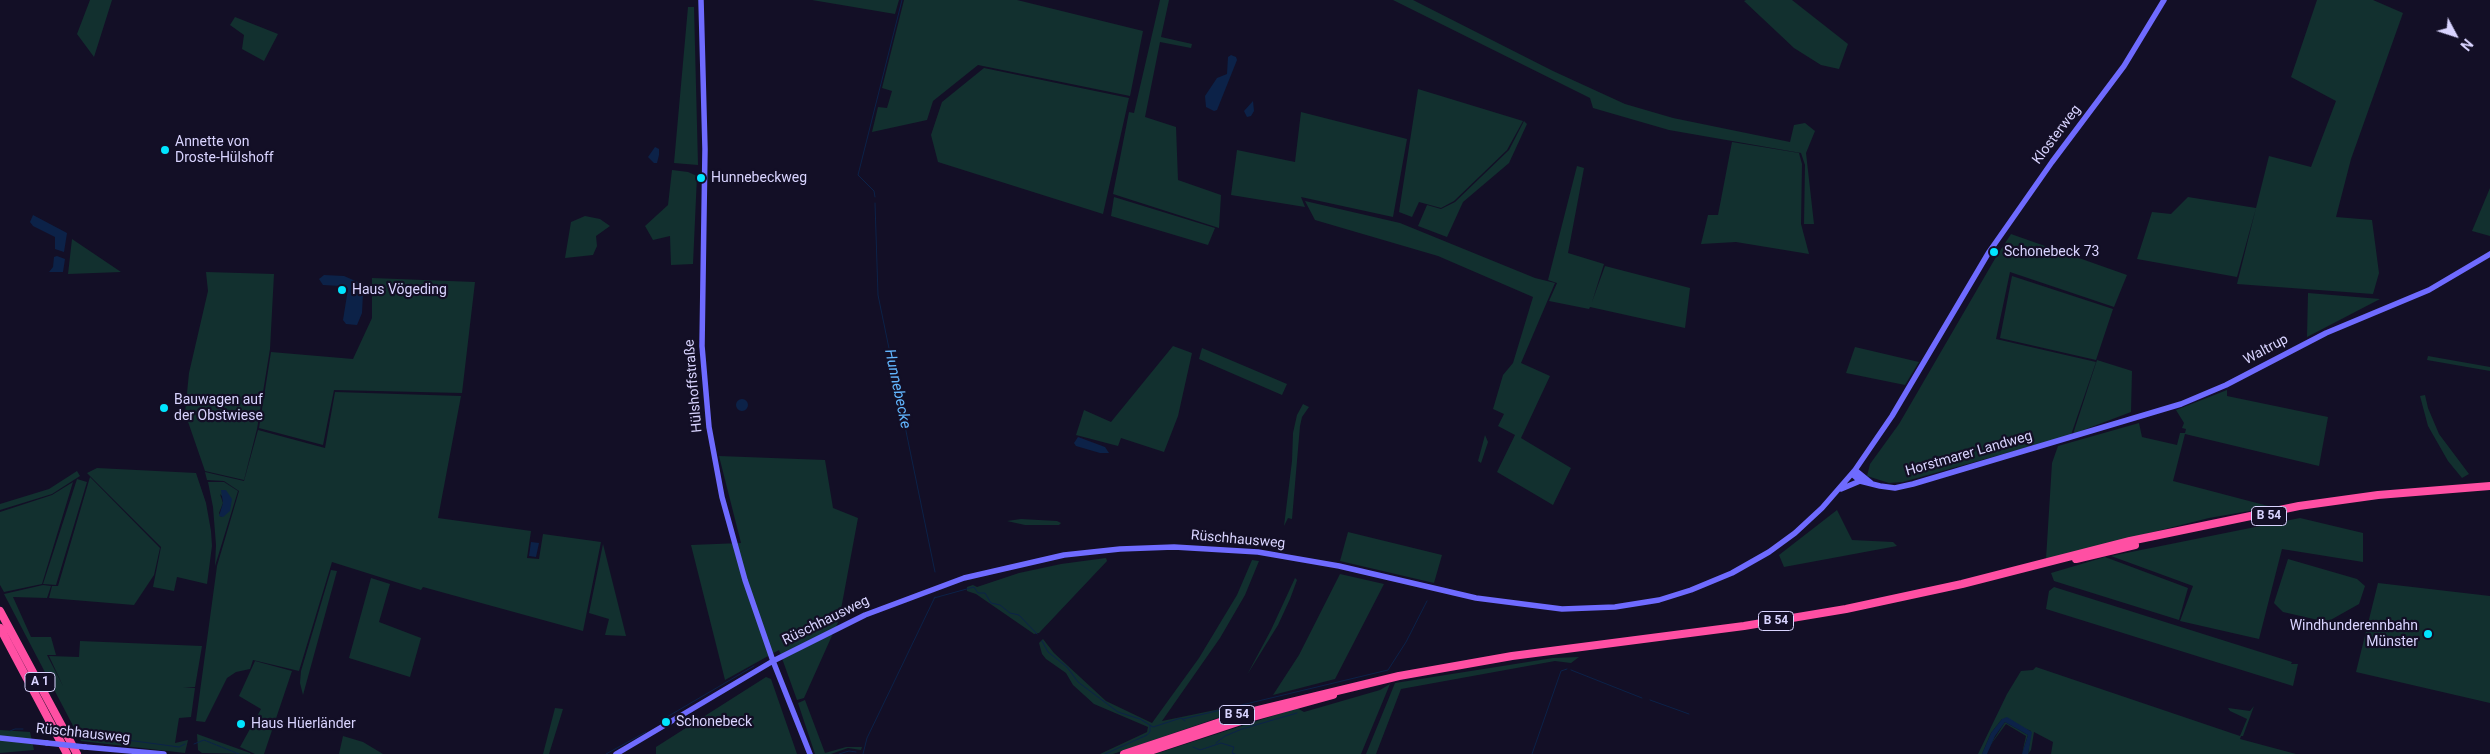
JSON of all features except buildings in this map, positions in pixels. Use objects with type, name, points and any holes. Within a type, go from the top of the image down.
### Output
[{"type":"highway","name":"B 54","points":[[1124,754],[1259,709],[1395,678],[1512,656],[1734,627],[1862,606],[1971,582],[2130,541],[2298,506],[2378,495],[2490,486]]},
{"type":"highway","name":"B 54","points":[[1141,754],[1253,717],[1395,678],[1496,662],[1750,628],[1849,612],[1951,590],[2172,536],[2282,514],[2401,497],[2490,490]]},
{"type":"highway","name":"A 1","points":[[0,611],[77,754]]},
{"type":"highway","name":"A 1","points":[[0,628],[67,754]]},
{"type":"main road","name":"Hülshoffstraße","points":[[701,0],[705,134],[702,326],[708,418],[729,525],[745,580],[773,661],[810,754]]},
{"type":"main road","name":"Klosterweg","points":[[1853,472],[1892,416],[1969,284],[2026,198],[2124,66],[2164,0]]},
{"type":"main road","name":"Waltrup","points":[[2043,446],[2153,413],[2209,393],[2332,330],[2438,286],[2490,254]]},
{"type":"main road","name":"Horstmarer Landweg","points":[[1853,472],[1860,481],[1894,488],[2043,446]]},
{"type":"main road","name":"Rüschhausweg","points":[[616,754],[773,661],[865,615],[942,585],[996,569],[1041,559],[1120,549],[1204,548],[1280,555],[1339,566],[1461,595],[1528,607],[1583,609],[1633,604],[1691,590],[1738,570],[1795,533],[1834,495],[1853,472]]},
{"type":"main road","points":[[1853,472],[1873,485]]},
{"type":"main road","points":[[1834,495],[1849,485],[1860,481]]},
{"type":"main road","name":"Rüschhausweg","points":[[0,738],[164,754]]},
{"type":"green space","points":[[90,0],[112,0],[94,57],[77,34]]},
{"type":"green space","points":[[812,0],[899,0],[895,14]]},
{"type":"green space","points":[[904,0],[1017,0],[1143,31],[1130,96],[978,65],[933,101],[927,120],[872,132],[878,107],[887,108],[892,91],[882,88]]},
{"type":"green space","points":[[1160,0],[1169,0],[1161,37],[1192,44],[1191,48],[1160,42],[1145,117],[1176,127],[1178,180],[1221,195],[1219,228],[1113,194],[1129,112],[1134,113]]},
{"type":"green space","points":[[1393,0],[1413,0],[1553,71],[1625,104],[1673,118],[1790,142],[1794,125],[1805,123],[1815,131],[1806,153],[1814,224],[1804,224],[1805,165],[1801,153],[1669,130],[1593,108],[1590,98]]},
{"type":"green space","points":[[1792,0],[1848,44],[1839,69],[1821,65],[1794,48],[1744,1]]},
{"type":"green space","points":[[2317,0],[2373,0],[2403,13],[2351,159],[2336,217],[2372,220],[2379,273],[2373,294],[2237,284],[2269,156],[2311,167],[2336,101],[2291,77]]},
{"type":"green space","points":[[688,7],[694,7],[698,165],[674,163]]},
{"type":"green space","points":[[235,17],[278,34],[264,61],[242,49],[244,35],[230,25]]},
{"type":"green space","points":[[984,68],[1129,98],[1103,214],[938,162],[931,135],[942,102]]},
{"type":"green space","points":[[1418,89],[1523,121],[1507,150],[1454,201],[1441,208],[1419,202],[1412,217],[1399,212]]},
{"type":"green space","points":[[1301,112],[1407,139],[1393,217],[1301,197],[1305,207],[1231,195],[1237,150],[1295,162]]},
{"type":"green space","points":[[1524,121],[1527,124],[1509,163],[1463,202],[1447,237],[1418,226],[1427,205],[1441,209],[1455,202],[1509,150]]},
{"type":"green space","points":[[1732,142],[1799,153],[1802,164],[1801,224],[1809,254],[1736,242],[1701,244],[1708,215],[1718,215]]},
{"type":"green space","points":[[1577,166],[1584,168],[1568,253],[1604,264],[1592,302],[1605,266],[1690,288],[1685,328],[1590,307],[1589,309],[1549,301],[1557,283],[1548,280]]},
{"type":"green space","points":[[672,170],[688,172],[697,176],[693,264],[671,265],[670,236],[653,240],[645,226],[668,205]]},
{"type":"green space","points":[[2490,188],[2490,236],[2472,231]]},
{"type":"green space","points":[[1114,197],[1215,228],[1208,245],[1111,216]]},
{"type":"green space","points":[[2188,197],[2256,208],[2237,277],[2137,259],[2152,212],[2171,214]]},
{"type":"green space","points":[[1305,201],[1400,223],[1535,278],[1555,283],[1521,363],[1550,376],[1521,438],[1571,468],[1553,505],[1497,472],[1515,435],[1498,426],[1504,414],[1493,409],[1503,375],[1513,363],[1533,297],[1438,256],[1315,220]]},
{"type":"green space","points":[[585,216],[600,219],[610,226],[596,236],[597,246],[593,255],[565,258],[571,222]]},
{"type":"green space","points":[[2011,234],[2127,275],[2114,307],[2010,272],[1996,339],[2096,362],[2071,435],[1903,482],[1889,483],[1867,476],[1870,464],[1899,424]]},
{"type":"green space","points":[[72,239],[121,272],[68,274]]},
{"type":"green space","points":[[206,272],[274,274],[270,349],[257,429],[244,480],[205,471],[185,413],[189,373],[208,291]]},
{"type":"green space","points":[[2012,276],[2113,309],[2096,360],[2000,338]]},
{"type":"green space","points":[[372,278],[475,282],[462,393],[334,390],[323,445],[259,428],[271,352],[353,359],[372,318]]},
{"type":"green space","points":[[2308,293],[2380,299],[2307,337]]},
{"type":"green space","points":[[1173,346],[1192,353],[1178,416],[1164,452],[1121,438],[1118,446],[1076,435],[1084,410],[1111,422]]},
{"type":"green space","points":[[1855,347],[1919,362],[1905,385],[1846,373]]},
{"type":"green space","points":[[1202,348],[1287,384],[1282,395],[1199,359]]},
{"type":"green space","points":[[2428,356],[2490,367],[2490,371],[2427,360]]},
{"type":"green space","points":[[2097,360],[2132,371],[2131,412],[2073,434]]},
{"type":"green space","points":[[2227,390],[2227,396],[2328,417],[2319,466],[2185,434],[2173,481],[2272,507],[2209,518],[2046,559],[2052,463],[2058,446],[2139,423],[2142,437],[2177,445],[2180,433],[2185,433],[2186,429],[2182,428],[2184,423],[2176,410]]},
{"type":"green space","points":[[335,392],[461,396],[438,518],[531,531],[527,558],[539,559],[543,534],[601,542],[583,631],[423,587],[421,590],[332,562],[299,671],[253,660],[250,669],[236,672],[227,678],[205,722],[196,721],[217,566],[239,491],[224,481],[207,480],[205,472],[244,481],[258,430],[325,448]]},
{"type":"green space","points":[[2425,395],[2428,408],[2439,434],[2469,474],[2462,478],[2448,461],[2428,426],[2420,396]]},
{"type":"green space","points":[[1303,404],[1309,407],[1302,417],[1300,426],[1292,519],[1288,518],[1284,526],[1292,461],[1293,433],[1297,415]]},
{"type":"green space","points":[[1485,435],[1488,442],[1481,463],[1478,461]]},
{"type":"green space","points":[[719,456],[825,460],[833,508],[858,518],[839,620],[804,698],[797,700],[779,650],[725,680],[691,545],[741,543]]},
{"type":"green space","points":[[97,468],[196,473],[206,503],[211,531],[212,546],[207,584],[177,577],[174,591],[153,587],[161,547],[87,473]]},
{"type":"green space","points":[[77,471],[80,476],[52,494],[0,510],[0,504],[49,489]]},
{"type":"green space","points":[[90,477],[160,548],[154,575],[134,605],[49,598],[52,586],[58,586]]},
{"type":"green space","points":[[77,479],[87,482],[56,585],[43,584]]},
{"type":"green space","points":[[73,482],[42,584],[4,592],[0,585],[0,512],[52,495]]},
{"type":"green space","points":[[208,482],[224,482],[238,491],[215,566],[216,545],[213,507]],"holes":[[[220,494],[231,505],[221,517],[219,513],[223,503]]]},
{"type":"green space","points":[[1837,510],[1852,540],[1893,542],[1897,546],[1784,567],[1779,555]]},
{"type":"green space","points":[[2300,518],[2363,533],[2363,562],[2282,549],[2259,639],[2180,621],[2193,586],[2111,556]]},
{"type":"green space","points":[[1021,519],[1057,521],[1061,523],[1059,525],[1025,525],[1007,521]]},
{"type":"green space","points":[[1348,532],[1442,555],[1434,583],[1340,561]]},
{"type":"green space","points":[[603,544],[626,636],[605,635],[609,619],[589,613]]},
{"type":"green space","points":[[2105,557],[2188,588],[2179,620],[2054,581],[2051,573]]},
{"type":"green space","points":[[1106,558],[1107,561],[1039,633],[1034,634],[976,594],[967,591],[967,587],[973,585],[977,587],[1019,573],[1061,564]]},
{"type":"green space","points":[[2288,559],[2357,579],[2365,586],[2359,604],[2327,622],[2283,612],[2274,603]]},
{"type":"green space","points":[[1252,560],[1259,561],[1245,595],[1220,638],[1162,721],[1225,708],[1227,710],[1226,715],[1113,754],[1100,754],[1147,732],[1148,727],[1094,704],[1073,685],[1066,673],[1046,659],[1042,654],[1039,643],[1043,639],[1054,653],[1106,701],[1152,723],[1199,658],[1237,595]]},
{"type":"green space","points":[[331,570],[337,571],[303,695],[300,683],[301,671]]},
{"type":"green space","points":[[1340,574],[1384,584],[1335,679],[1273,695],[1299,655]]},
{"type":"green space","points":[[371,578],[390,584],[379,622],[421,638],[410,677],[349,658]]},
{"type":"green space","points":[[1295,578],[1297,580],[1278,625],[1247,675],[1271,630]]},
{"type":"green space","name":"Windhunderennbahn Münster","points":[[2378,583],[2490,596],[2490,703],[2356,672]]},
{"type":"green space","points":[[43,585],[51,586],[47,598],[13,597],[31,637],[51,637],[56,655],[47,655],[63,686],[49,656],[79,657],[80,641],[202,646],[195,687],[183,687],[195,688],[191,717],[179,718],[175,743],[188,740],[185,753],[81,741],[4,594]]},
{"type":"green space","points":[[2054,587],[2292,662],[2291,664],[2298,664],[2293,686],[2046,609],[2049,591]]},
{"type":"green space","points":[[1579,657],[1571,663],[1555,661],[1401,689],[1376,754],[1366,754],[1395,683],[1553,658]]},
{"type":"green space","points":[[255,661],[292,671],[264,754],[255,754],[240,747],[261,709],[239,696]]},
{"type":"green space","points":[[2036,667],[2240,736],[2247,719],[2230,711],[2228,708],[2250,711],[2254,706],[2243,736],[2240,739],[2296,754],[2051,754],[2053,742],[2034,732],[2031,750],[2028,754],[2031,731],[2002,719],[1991,733],[1982,754],[1978,754],[2007,694],[2021,671],[2033,670]]},
{"type":"green space","points":[[766,677],[771,679],[797,754],[656,754],[656,747]]},
{"type":"green space","points":[[1390,684],[1361,754],[1155,754],[1297,708],[1304,712],[1380,690]]},
{"type":"green space","points":[[805,700],[825,753],[846,747],[862,747],[861,750],[848,748],[831,754],[815,754],[798,703]]},
{"type":"green space","points":[[555,708],[563,709],[549,754],[543,754]]},
{"type":"green space","points":[[2005,722],[2028,735],[2022,754],[2026,736],[2006,724],[1989,747]]},
{"type":"green space","points":[[0,730],[30,732],[34,750],[0,753]]},
{"type":"green space","points":[[197,734],[251,754],[202,753],[198,750]]},
{"type":"green space","points":[[343,736],[363,742],[383,754],[339,754]]},
{"type":"water","points":[[1231,55],[1236,57],[1237,60],[1217,110],[1214,111],[1206,107],[1205,96],[1217,78],[1227,74],[1228,57]]},
{"type":"water","points":[[1253,101],[1254,111],[1251,116],[1247,117],[1244,111]]},
{"type":"water","points":[[655,147],[659,149],[657,163],[654,163],[648,157]]},
{"type":"water","points":[[33,215],[67,233],[64,252],[55,249],[55,237],[33,226],[30,222]]},
{"type":"water","points":[[57,256],[65,259],[63,272],[49,272],[53,267],[54,257]]},
{"type":"water","points":[[324,275],[344,276],[360,283],[363,293],[362,313],[357,325],[346,324],[343,320],[348,289],[341,286],[323,285],[319,279]]},
{"type":"water","points":[[740,399],[744,399],[748,405],[744,411],[740,411],[736,407],[736,403]]},
{"type":"water","points":[[1078,437],[1105,447],[1109,453],[1100,453],[1076,446],[1074,443]]},
{"type":"water","points":[[221,490],[226,490],[232,499],[230,511],[223,517],[219,516],[223,503]]},
{"type":"water","points":[[531,542],[539,543],[536,557],[529,556]]},
{"type":"water","points":[[2007,717],[2032,732],[2028,754],[2022,754],[2028,735],[2005,722],[1995,736],[1987,754],[1982,754],[1991,733],[2002,719]]},
{"type":"waterway","name":"Hunnebecke","points":[[875,197],[874,191],[858,175],[902,0]]},
{"type":"waterway","name":"Hunnebecke","points":[[875,203],[878,295],[935,572]]},
{"type":"waterway","points":[[934,598],[974,587],[978,593],[985,593],[991,603],[1000,605],[1010,613],[1019,615],[1037,634]]},
{"type":"waterway","name":"Hunnebecke","points":[[863,754],[867,738],[935,597]]},
{"type":"waterway","points":[[1183,719],[1388,670],[1406,642],[1427,601]]},
{"type":"waterway","points":[[1042,641],[1048,652],[1067,667],[1078,682],[1118,712],[1140,719],[1153,727],[1181,718],[1185,721]]},
{"type":"waterway","points":[[660,721],[754,666]]},
{"type":"waterway","points":[[1532,754],[1561,671],[1567,669]]},
{"type":"waterway","points":[[1571,670],[1642,698]]},
{"type":"waterway","points":[[1650,700],[1689,714]]},
{"type":"waterway","points":[[1216,743],[1225,736],[1242,729],[1297,713]]},
{"type":"waterway","points":[[1105,754],[1147,735],[1150,732],[1150,726]]},
{"type":"waterway","points":[[10,731],[23,729]]},
{"type":"waterway","points":[[606,754],[646,732]]},
{"type":"waterway","points":[[90,735],[179,747],[185,744]]},
{"type":"waterway","points":[[194,744],[204,740],[239,754]]},
{"type":"waterway","points":[[1193,747],[1200,750],[1221,743],[1234,747],[1232,753],[1235,754]]},
{"type":"waterway","points":[[839,754],[849,751],[856,752]]},
{"type":"place","name":"Annette von Droste-Hülshoff","points":[[165,150]]},
{"type":"place","name":"Hunnebeckweg","points":[[701,178]]},
{"type":"place","name":"Schonebeck 73","points":[[1994,252]]},
{"type":"place","name":"Haus Vögeding","points":[[342,290]]},
{"type":"place","name":"Bauwagen auf der Obstwiese","points":[[164,408]]},
{"type":"place","name":"Windhunderennbahn Münster","points":[[2428,634]]},
{"type":"place","name":"Schonebeck","points":[[666,722]]},
{"type":"place","name":"Haus Hüerländer","points":[[241,724]]}]
